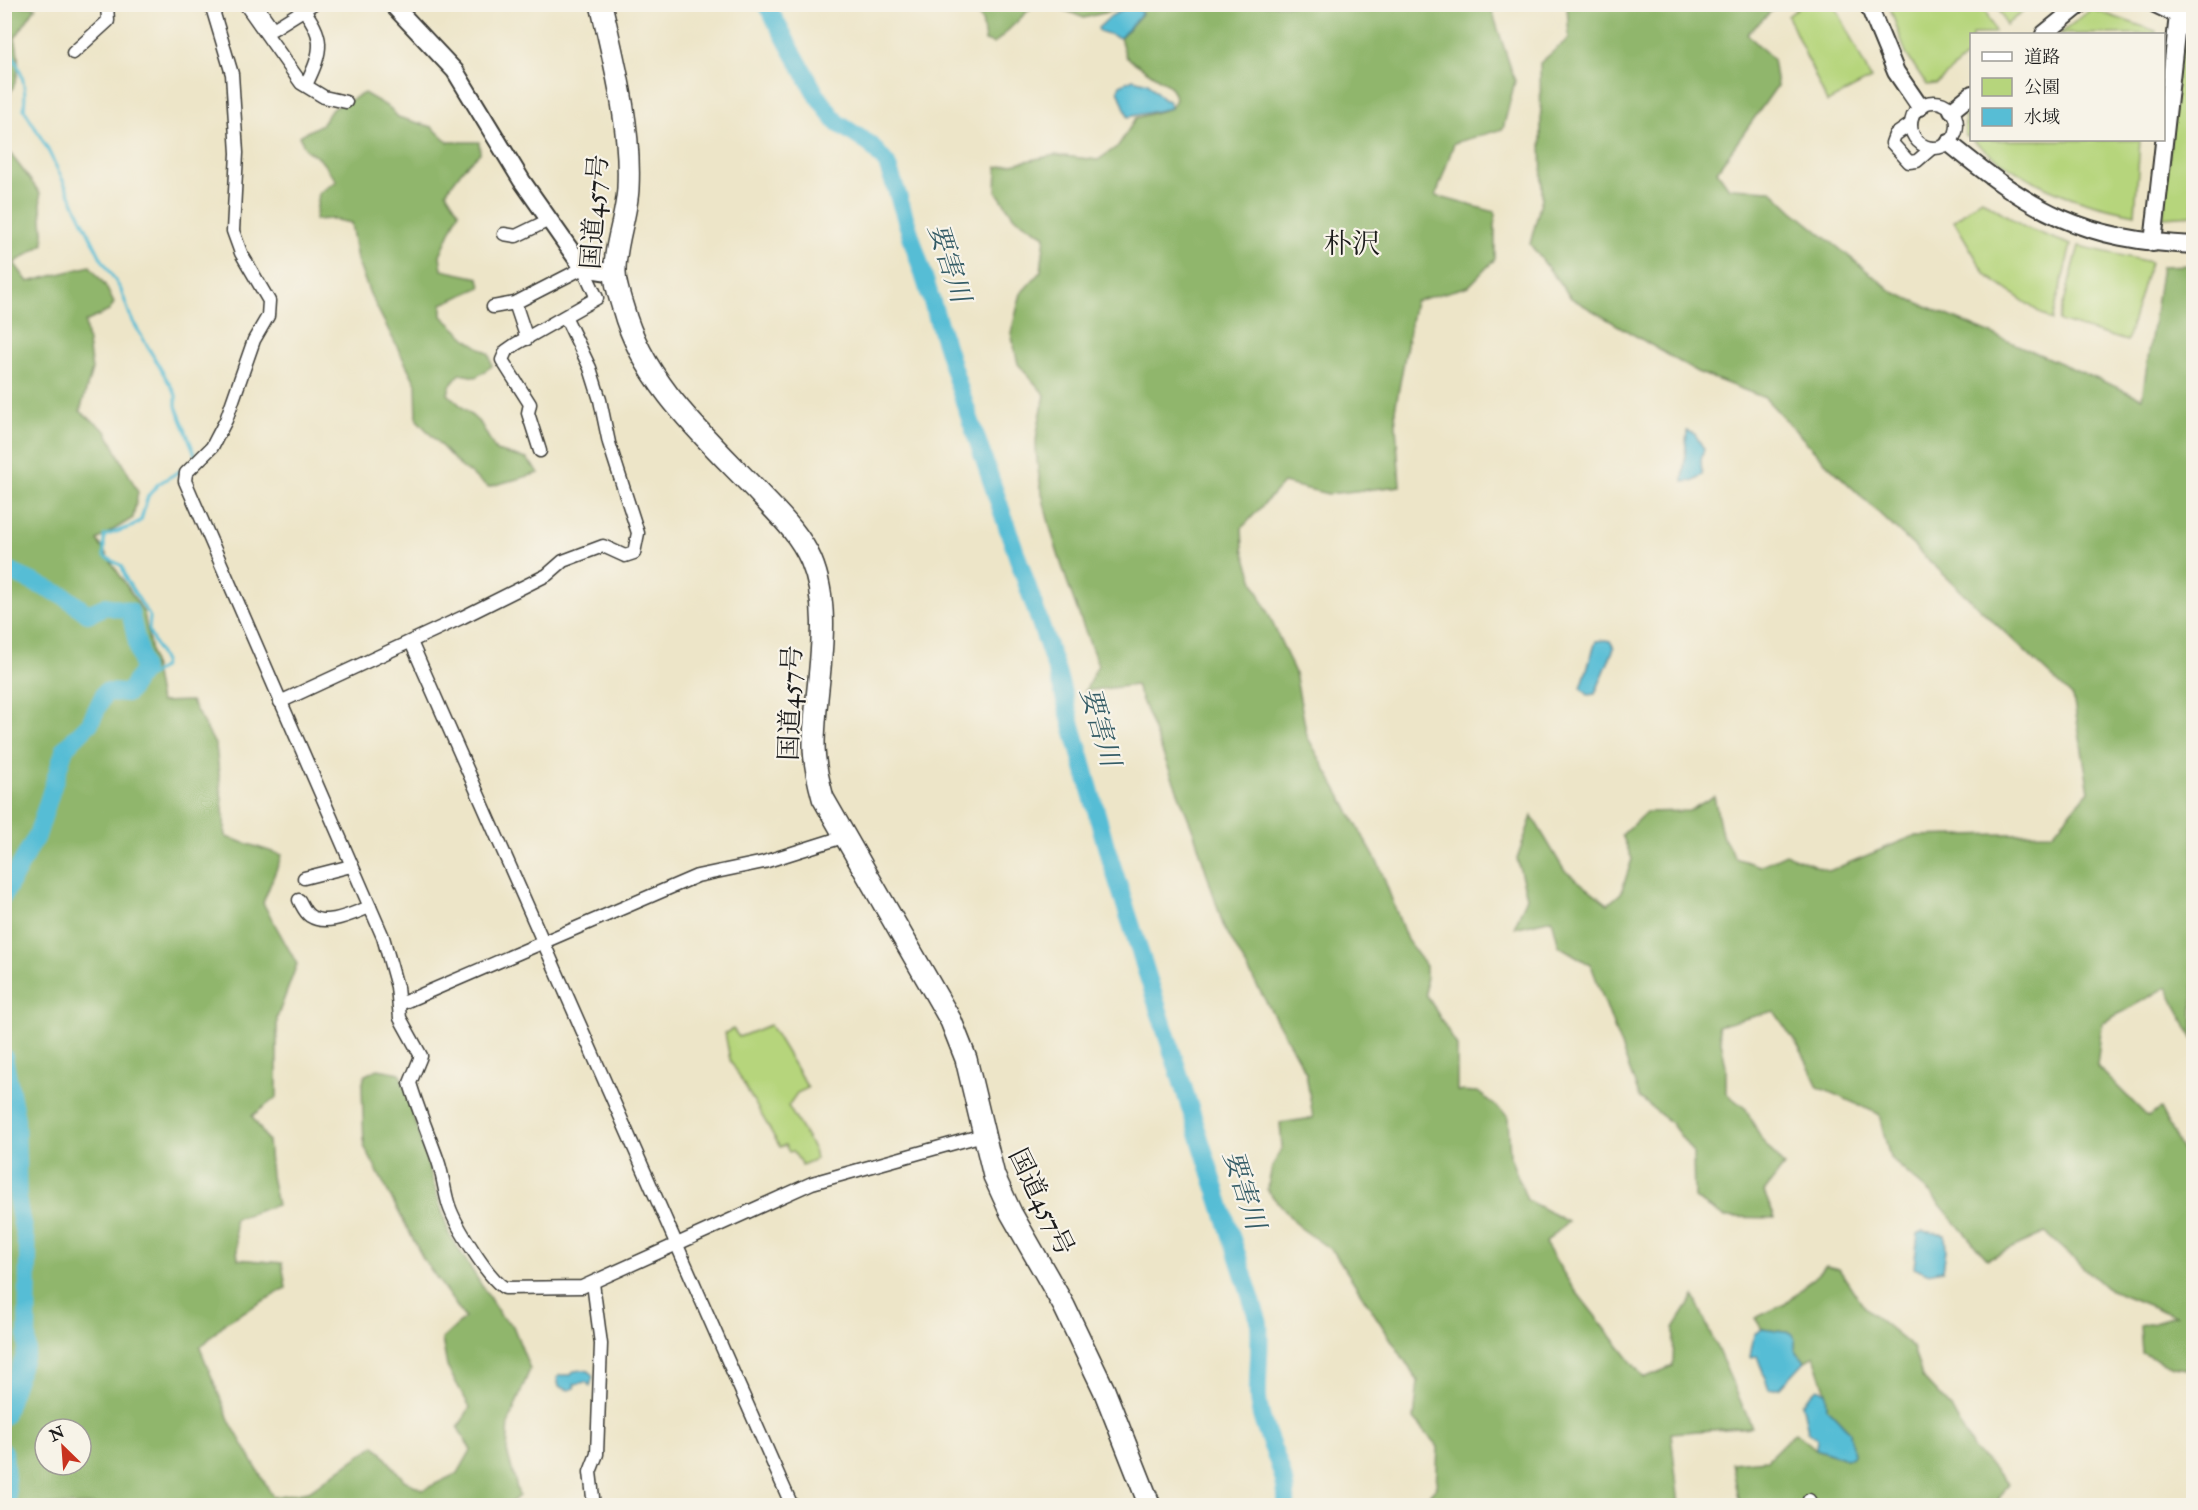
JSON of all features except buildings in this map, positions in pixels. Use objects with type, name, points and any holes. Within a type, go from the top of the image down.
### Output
[{"type":"highway","name":"国道457号","points":[[601,4],[624,114],[628,152],[628,190],[615,273],[629,329],[663,388],[684,415],[796,532],[811,561],[819,586],[821,621],[814,744],[815,771],[823,798],[843,837],[951,1021],[966,1059],[982,1135],[994,1176],[1011,1213],[1064,1306],[1104,1390],[1150,1506]]},
{"type":"street","points":[[73,53],[108,21],[107,4]]},
{"type":"street","points":[[211,4],[232,74],[237,153],[233,231],[241,253],[269,301],[268,316],[254,340],[226,420],[212,447],[186,473],[185,481],[386,946],[400,1004],[400,1018],[421,1056],[410,1083],[439,1162],[448,1204],[458,1227],[490,1275],[497,1284],[516,1289],[532,1286],[582,1287],[593,1284],[812,1183],[982,1135]]},
{"type":"street","points":[[245,4],[306,86],[324,97],[346,102]]},
{"type":"street","points":[[392,4],[455,71],[549,220],[583,268],[597,298],[506,351],[502,360],[530,404],[528,413],[540,451]]},
{"type":"street","points":[[1868,4],[1896,72],[1920,107]]},
{"type":"street","points":[[2045,33],[2080,4]]},
{"type":"street","points":[[2153,243],[2186,16],[2155,4]]},
{"type":"street","points":[[259,9],[273,29],[305,6],[321,41],[316,63],[306,86]]},
{"type":"street","points":[[1952,110],[1970,95]]},
{"type":"street","points":[[1940,102],[1952,110],[1957,123],[1957,131],[1917,161],[1909,162],[1892,143],[1894,135],[1911,123],[1920,107],[1940,102]]},
{"type":"street","points":[[1911,123],[1916,140],[1941,145],[1996,182],[2070,224],[2128,239],[2193,245]]},
{"type":"street","points":[[504,234],[516,236],[549,220]]},
{"type":"street","points":[[493,307],[516,303],[583,268],[615,273]]},
{"type":"street","points":[[516,303],[527,339]]},
{"type":"street","points":[[280,702],[538,580],[563,561],[583,552],[603,546],[629,556],[637,548],[638,533],[609,443],[600,400],[590,368],[566,318]]},
{"type":"street","points":[[411,642],[792,1506]]},
{"type":"street","points":[[400,1004],[698,876],[764,862],[843,837]]},
{"type":"street","points":[[303,878],[351,866]]},
{"type":"street","points":[[299,900],[308,915],[322,920],[340,918],[370,907]]},
{"type":"street","points":[[593,1284],[601,1344],[597,1454],[590,1472],[594,1506]]},
{"type":"green space","points":[[5,4],[36,7],[15,38],[18,71],[14,86],[5,101]]},
{"type":"green space","points":[[970,5],[1034,5],[994,44],[985,41],[982,20]]},
{"type":"green space","points":[[1052,5],[1490,5],[1515,81],[1503,129],[1454,143],[1436,196],[1495,212],[1495,259],[1469,286],[1415,301],[1395,410],[1400,486],[1328,494],[1283,483],[1242,528],[1243,549],[1255,584],[1295,673],[1307,736],[1379,865],[1407,940],[1426,966],[1426,994],[1457,1046],[1457,1091],[1478,1092],[1508,1116],[1510,1157],[1527,1200],[1568,1222],[1545,1243],[1571,1285],[1644,1378],[1673,1366],[1674,1328],[1694,1296],[1752,1427],[1671,1433],[1679,1505],[1421,1505],[1436,1488],[1438,1447],[1414,1419],[1418,1381],[1334,1252],[1298,1226],[1267,1190],[1272,1167],[1282,1148],[1280,1123],[1313,1118],[1306,1073],[1223,925],[1194,833],[1136,685],[1085,691],[1098,665],[1078,613],[1050,527],[1038,471],[1036,439],[1045,395],[1018,364],[1011,333],[1021,293],[1041,271],[1045,236],[1014,217],[996,191],[997,167],[1055,155],[1098,160],[1118,146],[1136,118],[1171,108],[1176,99],[1170,86],[1126,57],[1120,38],[1142,14],[1138,8],[1128,7],[1084,18]]},
{"type":"green space","points":[[1567,5],[1778,5],[1747,34],[1773,59],[1777,86],[1717,171],[1729,188],[1771,190],[1793,211],[1893,292],[2142,398],[2162,266],[2193,265],[2193,1040],[2167,987],[2102,1023],[2097,1066],[2148,1117],[2160,1109],[2183,1153],[2193,1154],[2193,1370],[2173,1367],[2142,1353],[2140,1326],[2175,1316],[2106,1288],[2045,1233],[1987,1259],[1931,1194],[1890,1158],[1879,1114],[1818,1087],[1802,1052],[1774,1011],[1718,1026],[1726,1067],[1726,1093],[1746,1109],[1762,1140],[1784,1166],[1764,1192],[1775,1218],[1724,1217],[1694,1198],[1693,1153],[1671,1123],[1640,1098],[1591,965],[1559,946],[1552,919],[1514,928],[1527,897],[1517,859],[1532,816],[1564,870],[1608,904],[1621,893],[1632,859],[1622,835],[1646,812],[1689,811],[1714,796],[1722,835],[1735,858],[1760,866],[1786,854],[1829,871],[1914,836],[2053,833],[2089,791],[2073,697],[1826,463],[1765,398],[1697,372],[1571,298],[1530,244],[1542,198],[1540,63],[1569,38]]},
{"type":"green space","points":[[1802,5],[1835,5],[1871,79],[1827,102],[1788,16]]},
{"type":"green space","points":[[1889,5],[1983,5],[1995,32],[1970,33],[1970,53],[1936,84],[1927,85],[1906,54]]},
{"type":"green space","points":[[1997,5],[2030,5],[2006,25]]},
{"type":"green space","points":[[2091,9],[2156,31],[2156,33],[2061,33]]},
{"type":"green space","points":[[2181,34],[2193,35],[2193,215],[2163,217]]},
{"type":"green space","points":[[364,93],[390,108],[398,117],[432,127],[448,142],[479,142],[480,153],[463,169],[446,192],[459,212],[440,255],[442,270],[479,278],[481,287],[442,304],[442,316],[468,340],[489,354],[492,366],[476,377],[460,374],[450,386],[448,394],[481,424],[496,451],[527,459],[539,473],[488,487],[459,465],[417,420],[416,384],[370,294],[357,260],[351,223],[331,219],[315,220],[319,193],[337,181],[319,158],[306,150],[299,136],[322,124],[332,109]]},
{"type":"green space","points":[[1970,106],[1970,138],[1965,135],[1965,111]]},
{"type":"green space","points":[[1973,141],[2140,141],[2135,214],[2089,203],[2048,188],[1991,155]]},
{"type":"green space","points":[[4,145],[40,193],[44,244],[14,263],[28,282],[90,266],[105,285],[114,303],[109,311],[85,322],[92,370],[80,411],[106,431],[138,492],[133,518],[97,540],[144,613],[160,702],[191,701],[216,746],[226,837],[282,855],[263,903],[297,964],[277,1018],[277,1097],[252,1116],[268,1141],[271,1176],[277,1205],[234,1219],[238,1259],[282,1263],[286,1288],[226,1322],[200,1348],[230,1422],[273,1497],[309,1491],[375,1445],[404,1480],[423,1490],[458,1473],[471,1450],[458,1428],[470,1407],[447,1367],[442,1339],[465,1318],[424,1260],[364,1146],[362,1086],[365,1075],[378,1069],[400,1073],[449,1234],[501,1316],[513,1326],[530,1369],[509,1422],[507,1451],[519,1496],[508,1505],[5,1505]]},
{"type":"green space","points":[[1981,199],[2024,227],[2071,245],[2052,321],[1986,275],[1954,221]]},
{"type":"green space","points":[[2079,246],[2150,262],[2127,341],[2059,321]]},
{"type":"green space","points":[[770,1025],[808,1088],[797,1093],[788,1106],[814,1150],[816,1159],[802,1165],[793,1151],[789,1152],[785,1145],[780,1147],[730,1060],[725,1033],[733,1029],[739,1037]]},
{"type":"green space","points":[[1826,1266],[1839,1269],[1864,1307],[1913,1347],[1922,1377],[1951,1408],[1974,1450],[2009,1483],[1998,1500],[2002,1505],[1740,1505],[1732,1463],[1767,1460],[1795,1432],[1816,1449],[1846,1459],[1850,1432],[1827,1408],[1826,1392],[1814,1356],[1805,1361],[1795,1350],[1795,1340],[1791,1333],[1762,1329],[1755,1318],[1785,1304]]},
{"type":"water","points":[[1128,7],[1138,8],[1142,13],[1120,38],[1099,31],[1098,28],[1111,16]]},
{"type":"water","points":[[1133,79],[1148,83],[1163,99],[1169,101],[1171,108],[1128,117],[1118,90],[1120,85]]},
{"type":"water","points":[[1687,431],[1695,434],[1704,449],[1701,460],[1702,475],[1692,481],[1683,482]]},
{"type":"water","points":[[1596,641],[1610,641],[1614,648],[1595,694],[1588,695],[1581,688]]},
{"type":"water","points":[[1923,1231],[1945,1235],[1946,1250],[1943,1270],[1927,1273],[1914,1267],[1918,1234]]},
{"type":"water","points":[[1762,1329],[1791,1333],[1795,1340],[1795,1350],[1805,1361],[1781,1387],[1769,1389],[1757,1356],[1750,1357],[1754,1334]]},
{"type":"water","points":[[574,1371],[589,1371],[593,1377],[590,1386],[586,1382],[574,1384],[575,1388],[569,1390],[559,1387],[557,1378],[560,1375],[571,1375]]},
{"type":"water","points":[[1818,1388],[1826,1392],[1827,1408],[1850,1432],[1853,1455],[1846,1459],[1816,1449],[1817,1438],[1808,1431],[1802,1403]]},
{"type":"waterway","name":"要害川","points":[[766,4],[816,94],[836,122],[871,145],[887,164],[896,189],[960,390],[1057,672],[1106,846],[1259,1323],[1258,1398],[1260,1412],[1283,1479],[1286,1506]]},
{"type":"waterway","points":[[4,40],[21,73],[25,90],[24,109],[47,148],[101,258],[121,290],[131,318],[176,395],[176,406],[196,457]]},
{"type":"waterway","points":[[132,687],[162,668],[164,662],[149,632],[150,617],[126,579],[122,566],[104,556],[104,536],[133,526],[141,520],[148,496],[158,484],[183,469]]},
{"type":"waterway","points":[[4,569],[64,596],[88,614],[106,606],[130,611],[143,670],[128,693],[105,692],[90,723],[65,748],[38,833],[4,895]]},
{"type":"waterway","points":[[4,1057],[16,1118],[18,1204],[28,1254],[27,1349],[4,1416]]},
{"type":"waterway","points":[[4,1452],[8,1506]]},
{"type":"district","name":"朴沢","points":[[1352,244]]}]
